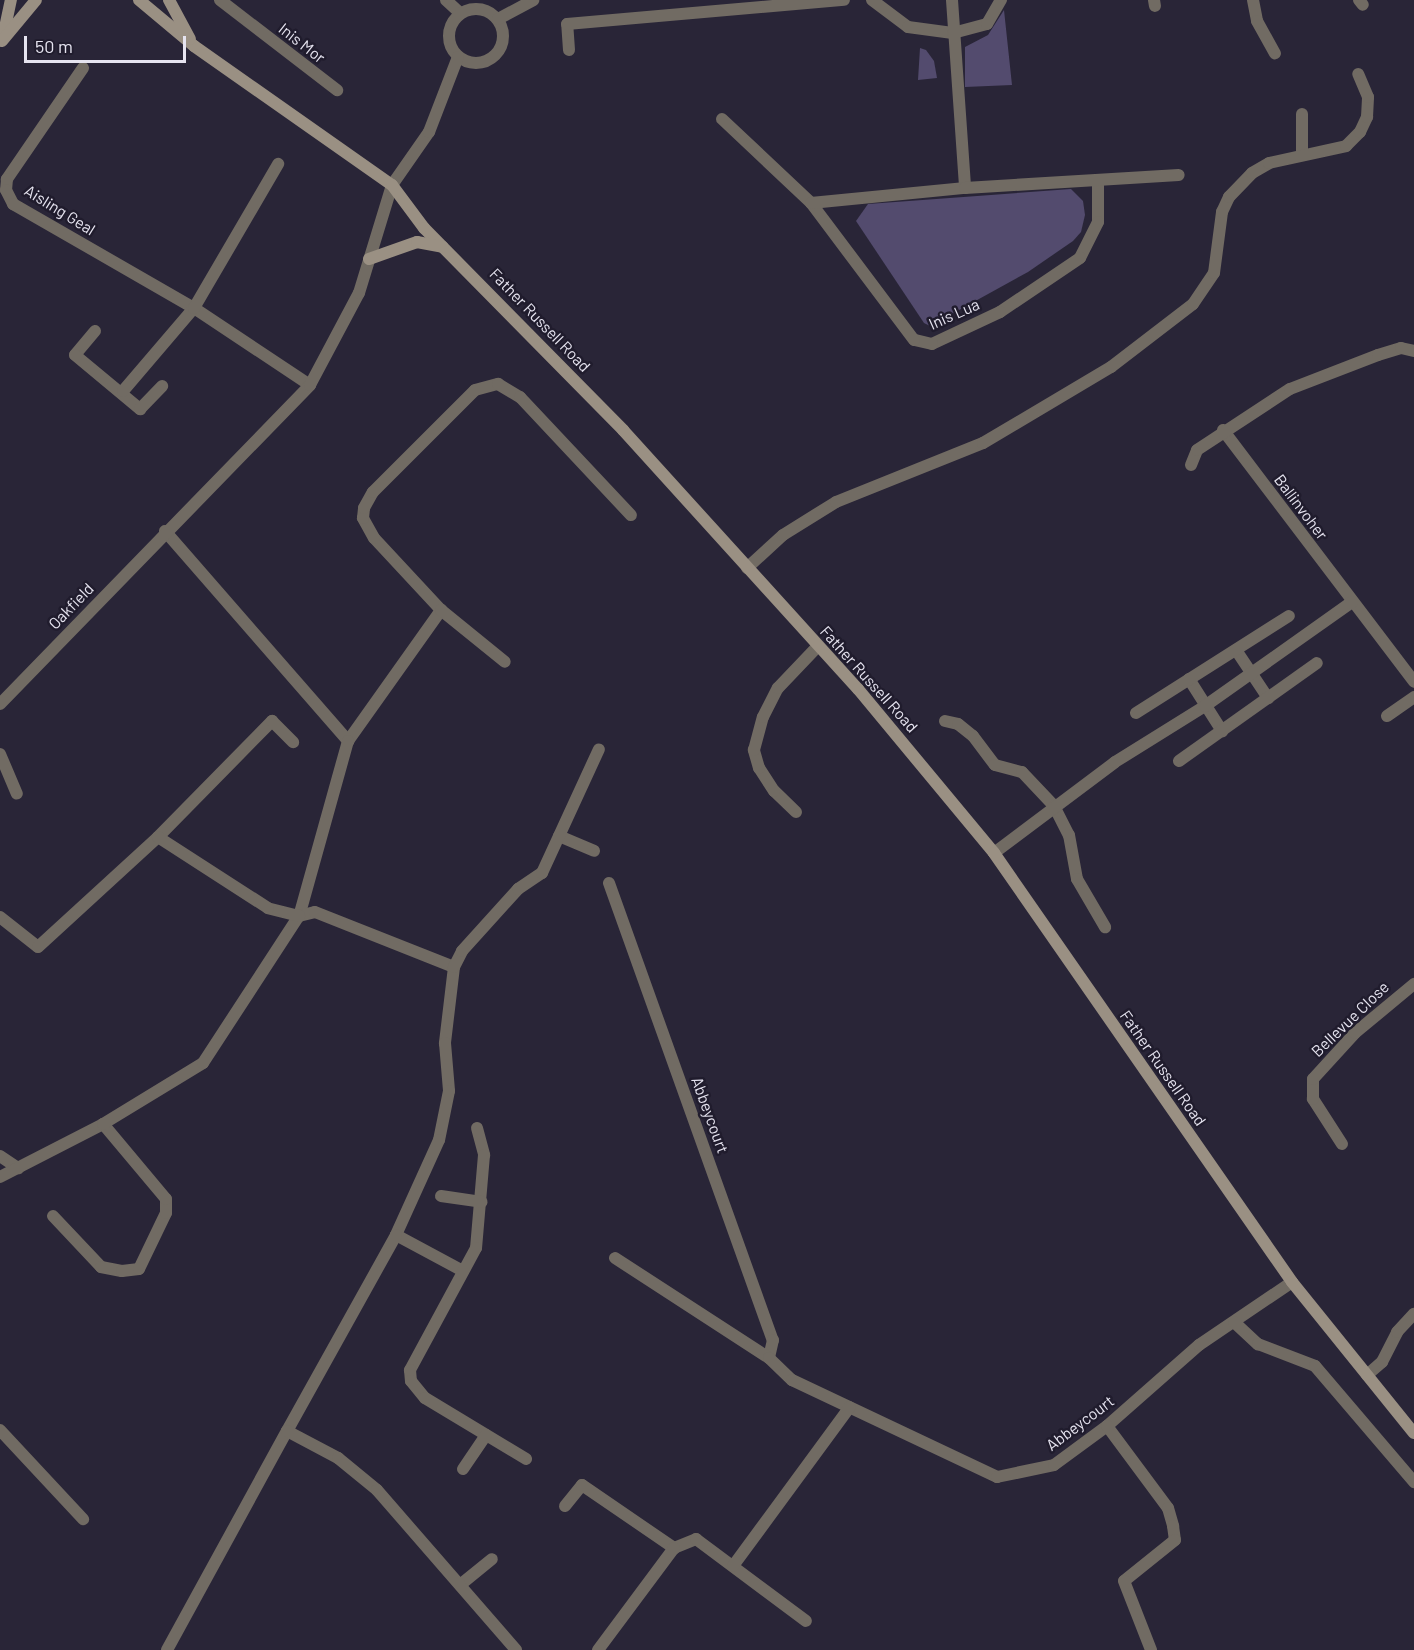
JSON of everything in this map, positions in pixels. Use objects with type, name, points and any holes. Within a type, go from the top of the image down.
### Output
[{"type":"street","points":[[1,44],[10,0]]},
{"type":"street","points":[[1,44],[36,0]]},
{"type":"street","name":"Father Russell Road","points":[[139,0],[194,46],[392,185],[424,228],[623,430],[818,646],[944,789],[994,853],[1292,1282],[1414,1433]]},
{"type":"street","name":"Father Russell Road","points":[[169,0],[194,46]]},
{"type":"street","name":"Inis Mor","points":[[220,0],[337,90]]},
{"type":"street","points":[[446,0],[460,13]]},
{"type":"street","points":[[498,19],[533,0]]},
{"type":"street","points":[[569,50],[567,24],[844,0]]},
{"type":"street","points":[[872,0],[908,27],[953,33],[987,24],[1001,0]]},
{"type":"street","points":[[952,0],[965,188]]},
{"type":"street","points":[[1253,0],[1257,21],[1275,53]]},
{"type":"street","points":[[484,10],[498,19],[503,34],[495,56],[480,63],[458,57],[448,34],[460,13],[484,10]]},
{"type":"street","name":"Oakfield","points":[[0,704],[165,531],[310,385],[359,293],[392,185],[429,132],[458,57]]},
{"type":"street","name":"Aisling Geal","points":[[82,68],[7,179],[6,190],[13,204],[194,308],[310,385]]},
{"type":"street","points":[[747,568],[783,535],[836,502],[983,443],[1111,367],[1193,304],[1214,273],[1222,212],[1229,197],[1252,172],[1269,163],[1346,146],[1360,132],[1367,117],[1368,97],[1358,74]]},
{"type":"street","points":[[1302,114],[1302,155]]},
{"type":"street","name":"Inis Lua","points":[[722,119],[811,203],[914,340],[932,344],[1000,312],[1080,258],[1098,222],[1098,180]]},
{"type":"street","points":[[123,391],[194,308],[278,164]]},
{"type":"street","points":[[811,203],[965,188],[1179,175]]},
{"type":"street","points":[[369,259],[417,242],[444,247]]},
{"type":"street","points":[[95,331],[75,355],[123,391],[140,409],[162,386]]},
{"type":"street","points":[[1191,465],[1197,450],[1223,430],[1290,389],[1378,355],[1401,348],[1414,351]]},
{"type":"street","points":[[505,662],[441,610],[366,529],[364,508],[373,492],[481,387],[498,384],[520,397],[631,515]]},
{"type":"street","name":"Ballinvoher","points":[[1223,430],[1414,682]]},
{"type":"street","points":[[165,531],[348,741]]},
{"type":"street","points":[[994,853],[1054,806],[1205,706],[1352,602]]},
{"type":"street","points":[[0,1178],[104,1124],[203,1063],[299,916],[348,741],[441,610]]},
{"type":"street","points":[[1136,713],[1289,616]]},
{"type":"street","points":[[796,812],[769,783],[754,750],[763,717],[778,688],[818,646]]},
{"type":"street","points":[[1236,650],[1268,698]]},
{"type":"street","points":[[1179,761],[1317,663]]},
{"type":"street","points":[[1189,680],[1222,731]]},
{"type":"street","points":[[1387,716],[1414,697]]},
{"type":"street","points":[[0,917],[38,947],[158,837],[272,721],[293,742]]},
{"type":"street","points":[[945,721],[958,724],[973,736],[995,765],[1022,772],[1054,806],[1069,835],[1077,879],[1105,927]]},
{"type":"street","points":[[167,1650],[396,1235],[439,1140],[449,1091],[445,1043],[454,968],[462,951],[518,889],[542,873],[599,748]]},
{"type":"street","points":[[0,754],[17,794]]},
{"type":"street","points":[[559,836],[594,851]]},
{"type":"street","points":[[158,837],[268,908],[299,916],[315,912],[454,968]]},
{"type":"street","name":"Abbeycourt","points":[[609,883],[773,1340],[769,1358]]},
{"type":"street","name":"Bellevue Close","points":[[1342,1144],[1313,1099],[1312,1079],[1364,1025],[1414,984]]},
{"type":"street","points":[[53,1216],[101,1267],[122,1271],[139,1269],[166,1213],[166,1199],[104,1124]]},
{"type":"street","points":[[477,1128],[484,1155],[482,1202],[476,1248],[410,1370],[411,1381],[425,1398],[526,1459]]},
{"type":"street","points":[[0,1155],[18,1168]]},
{"type":"street","points":[[441,1196],[482,1202]]},
{"type":"street","points":[[396,1235],[463,1271]]},
{"type":"street","name":"Abbeycourt","points":[[615,1258],[769,1358],[792,1380],[997,1477],[1054,1465],[1107,1426],[1199,1345],[1292,1282]]},
{"type":"street","points":[[1367,1375],[1382,1362],[1397,1332],[1414,1314]]},
{"type":"street","points":[[1234,1322],[1258,1344],[1316,1366],[1414,1482]]},
{"type":"street","points":[[733,1566],[849,1407]]},
{"type":"street","points":[[1107,1426],[1168,1508],[1173,1526],[1175,1540],[1124,1581],[1151,1650]]},
{"type":"street","points":[[0,1430],[83,1520]]},
{"type":"street","points":[[287,1431],[338,1458],[377,1490],[516,1650]]},
{"type":"street","points":[[463,1469],[486,1435]]},
{"type":"street","points":[[565,1506],[582,1485],[674,1548]]},
{"type":"street","points":[[598,1650],[674,1548],[696,1539],[807,1620]]},
{"type":"street","points":[[460,1585],[492,1559]]},
{"type":"shaded area","points":[[1004,10],[1012,85],[965,87],[965,47],[988,35]]},
{"type":"shaded area","points":[[920,48],[926,50],[934,61],[937,78],[918,80]]},
{"type":"shaded area","points":[[1071,189],[1083,201],[1085,215],[1081,232],[1073,241],[1028,272],[930,326],[924,323],[856,221],[868,204]]}]
